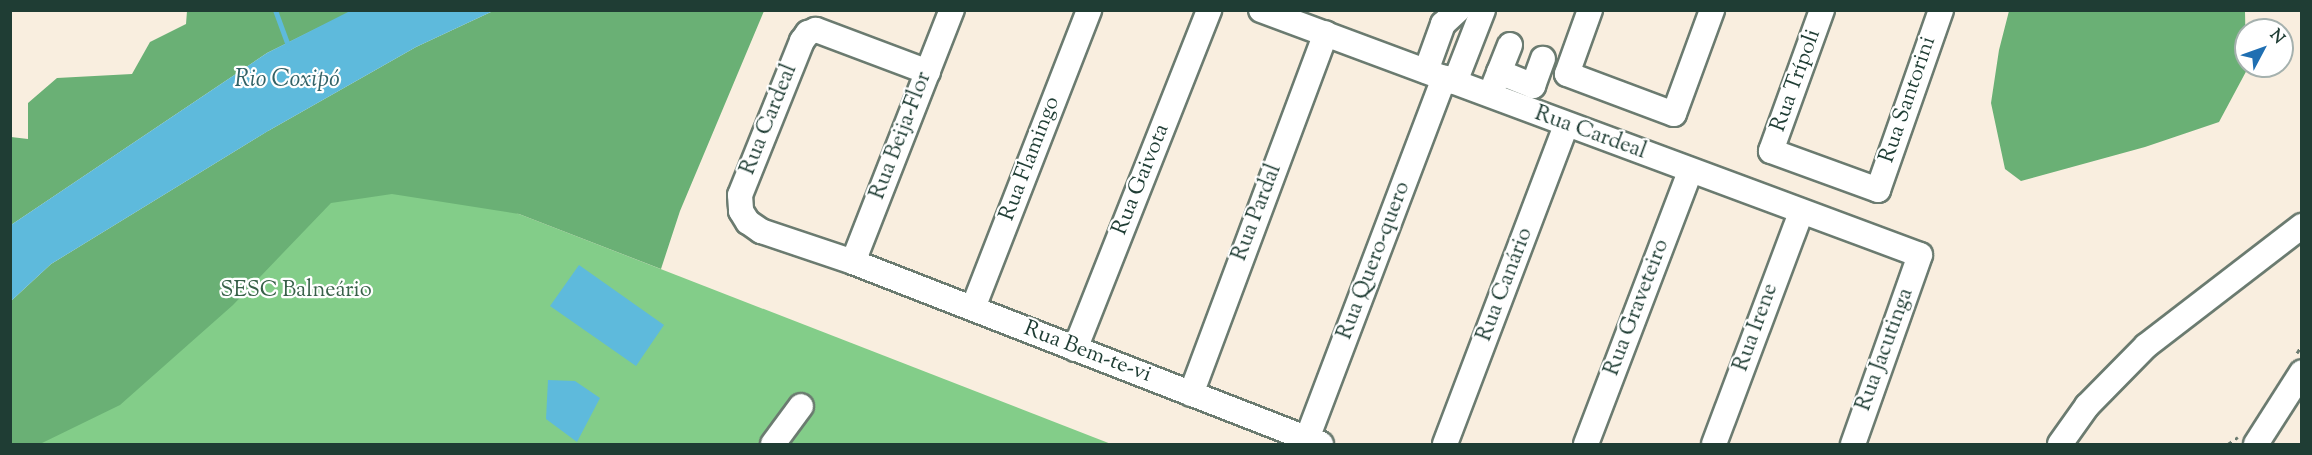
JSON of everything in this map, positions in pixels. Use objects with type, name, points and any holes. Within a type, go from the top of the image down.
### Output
[{"type":"street","name":"Rua Beija-Flor","points":[[853,262],[952,10]]},
{"type":"street","name":"Rua Flamingo","points":[[973,308],[1089,10]]},
{"type":"street","name":"Rua Gaivota","points":[[1074,349],[1209,10]]},
{"type":"street","name":"Rua Cardeal","points":[[1261,10],[1445,78],[1566,126],[1920,255]]},
{"type":"street","points":[[1590,10],[1567,74],[1674,114],[1712,10]]},
{"type":"street","name":"Rua Trípoli","points":[[1822,10],[1771,150],[1878,190]]},
{"type":"street","name":"Rua Santorini","points":[[1878,190],[1941,10]]},
{"type":"street","points":[[1445,78],[1443,24],[1458,11]]},
{"type":"street","points":[[1445,78],[1468,32],[1483,12]]},
{"type":"street","name":"Rua Cardeal","points":[[853,262],[761,231],[748,222],[741,211],[740,195],[802,41],[808,33],[816,30],[928,72]]},
{"type":"street","name":"Rua Pardal","points":[[1191,394],[1326,33]]},
{"type":"street","points":[[1490,96],[1510,45]]},
{"type":"street","points":[[1499,72],[1533,86],[1543,59]]},
{"type":"street","name":"Rua Quero-quero","points":[[1311,443],[1445,78]]},
{"type":"street","name":"Rua Canário","points":[[1445,444],[1566,126]]},
{"type":"street","name":"Rua Graveteiro","points":[[1586,444],[1690,171]]},
{"type":"street","name":"Rua Irene","points":[[1714,444],[1801,212]]},
{"type":"street","points":[[2060,444],[2087,406],[2146,346],[2301,226]]},
{"type":"street","name":"Rua Jacutinga","points":[[1853,444],[1920,255]]},
{"type":"street","name":"Rua Bem-te-vi","points":[[853,262],[1311,443]]},
{"type":"street","points":[[2256,444],[2301,372]]},
{"type":"street","points":[[773,444],[801,406]]},
{"type":"path","points":[[2106,444],[2131,444]]},
{"type":"green space","points":[[187,11],[352,11],[267,53],[11,225],[11,137],[28,139],[28,103],[57,78],[132,74],[150,42],[186,24]]},
{"type":"green space","points":[[493,11],[764,11],[680,211],[661,269],[519,214],[392,194],[331,203],[233,305],[120,405],[40,444],[11,444],[11,301],[51,264],[268,131],[416,47]]},
{"type":"green space","points":[[2009,11],[2245,11],[2245,18],[2234,18],[2234,78],[2243,78],[2219,122],[2145,147],[2021,181],[2005,169],[1991,103],[1999,50]]},
{"type":"green space","name":"SESC Balneário","points":[[268,131],[478,198],[1111,444],[11,444],[11,301]]},
{"type":"water","name":"Rio Coxipó","points":[[352,10],[493,11],[416,47],[268,131],[51,264],[11,301],[11,225],[267,53]]},
{"type":"water","points":[[579,265],[664,325],[636,366],[550,306]]},
{"type":"water","points":[[548,380],[575,381],[600,398],[577,442],[546,419]]},
{"type":"waterway","points":[[275,10],[289,48]]}]
